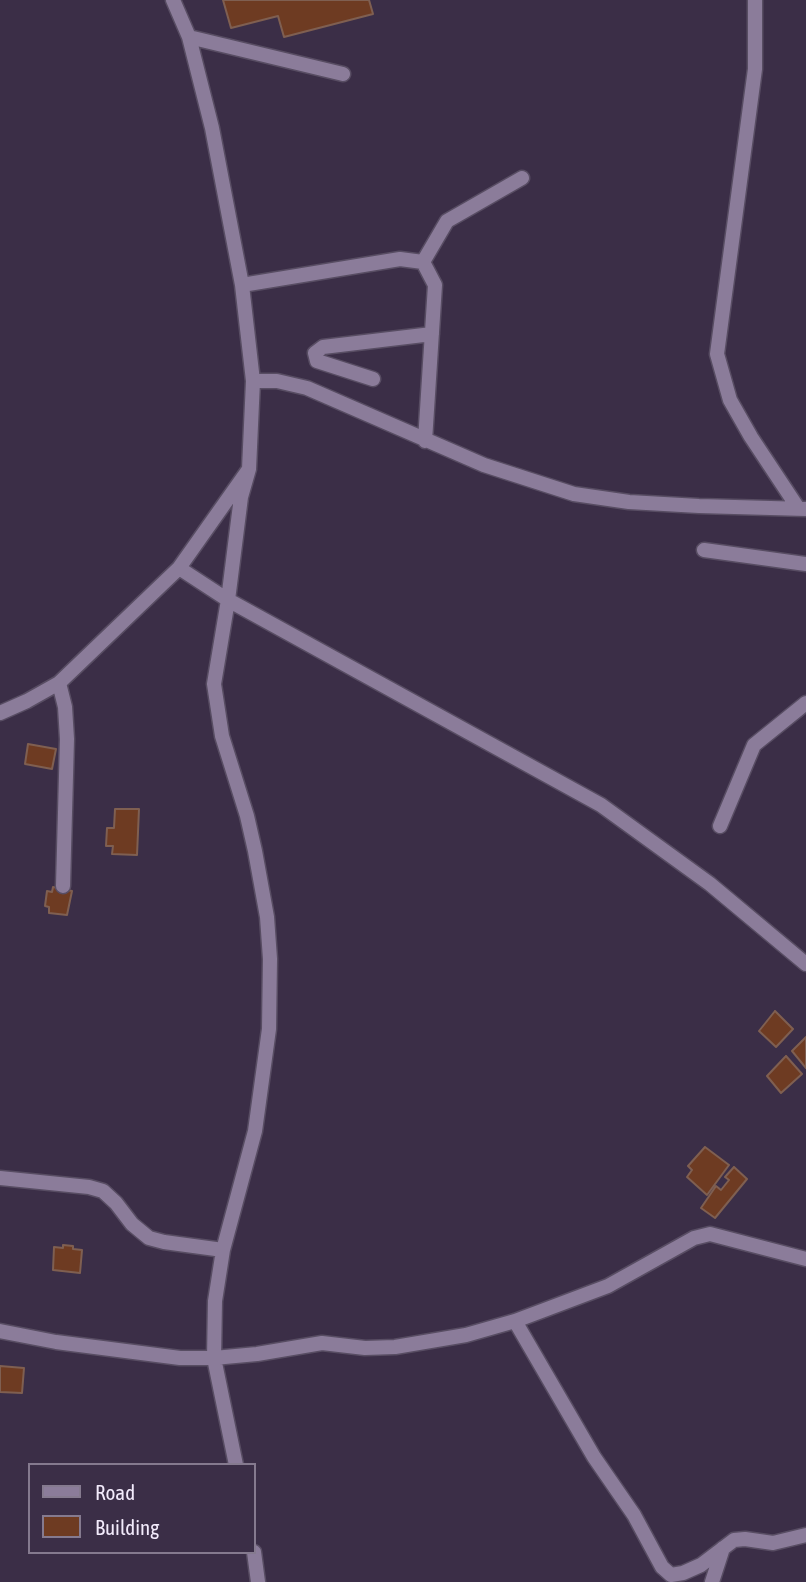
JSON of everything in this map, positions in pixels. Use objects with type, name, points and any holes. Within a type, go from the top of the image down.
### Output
[{"type":"street","points":[[173,0],[189,37],[212,128],[243,285],[253,381],[250,469],[241,497],[214,684],[222,736],[255,851],[267,917],[270,960],[269,1029],[255,1131],[223,1250],[215,1301],[214,1358],[236,1463]]},
{"type":"street","points":[[755,0],[755,69],[718,354],[730,400],[751,437],[802,508]]},
{"type":"street","points":[[189,37],[343,74]]},
{"type":"street","points":[[423,262],[447,221],[522,177]]},
{"type":"street","points":[[243,285],[400,259],[423,262]]},
{"type":"street","points":[[423,262],[435,285],[425,441]]},
{"type":"street","points":[[373,379],[317,361],[315,353],[323,347],[432,334]]},
{"type":"street","points":[[253,381],[277,381],[307,388],[425,441],[516,477],[575,494],[629,502],[802,508]]},
{"type":"street","points":[[0,713],[59,683],[179,568],[250,469]]},
{"type":"street","points":[[704,550],[806,564]]},
{"type":"street","points":[[179,568],[228,600],[601,805],[710,884],[806,964]]},
{"type":"street","points":[[59,683],[65,707],[66,739],[63,887]]},
{"type":"street","points":[[720,826],[754,745],[806,703]]},
{"type":"street","points":[[0,1178],[89,1187],[103,1191],[132,1224],[149,1237],[164,1242],[223,1250]]},
{"type":"street","points":[[0,1331],[98,1348],[180,1358],[214,1358],[322,1343],[365,1348],[395,1347],[466,1335],[515,1321],[608,1286],[694,1238],[710,1234],[806,1259]]},
{"type":"street","points":[[515,1321],[594,1457],[634,1515],[662,1567],[671,1575],[701,1565],[734,1541],[745,1539],[773,1542],[806,1535]]},
{"type":"street","points":[[712,1582],[723,1548]]},
{"type":"street","points":[[254,1554],[258,1582]]},
{"type":"building","points":[[223,0],[369,0],[373,14],[284,37],[278,16],[231,28]]},
{"type":"building","points":[[28,744],[56,749],[52,769],[25,764]]},
{"type":"building","points":[[115,809],[139,809],[137,855],[112,854],[113,846],[106,846],[107,828],[114,828]]},
{"type":"building","points":[[53,887],[72,891],[67,915],[49,913],[49,907],[45,906],[47,891],[52,892]]},
{"type":"building","points":[[775,1011],[793,1029],[776,1047],[759,1031]]},
{"type":"building","points":[[806,1037],[806,1068],[792,1051]]},
{"type":"building","points":[[786,1056],[802,1074],[781,1093],[767,1076]]},
{"type":"building","points":[[705,1147],[729,1165],[707,1195],[687,1177],[692,1170],[688,1166]]},
{"type":"building","points":[[734,1167],[747,1179],[715,1218],[701,1208],[716,1186],[721,1190],[729,1180],[725,1177]]},
{"type":"building","points":[[63,1245],[82,1250],[80,1273],[53,1270],[54,1247],[63,1248]]},
{"type":"building","points":[[0,1366],[24,1368],[22,1393],[0,1392]]}]
